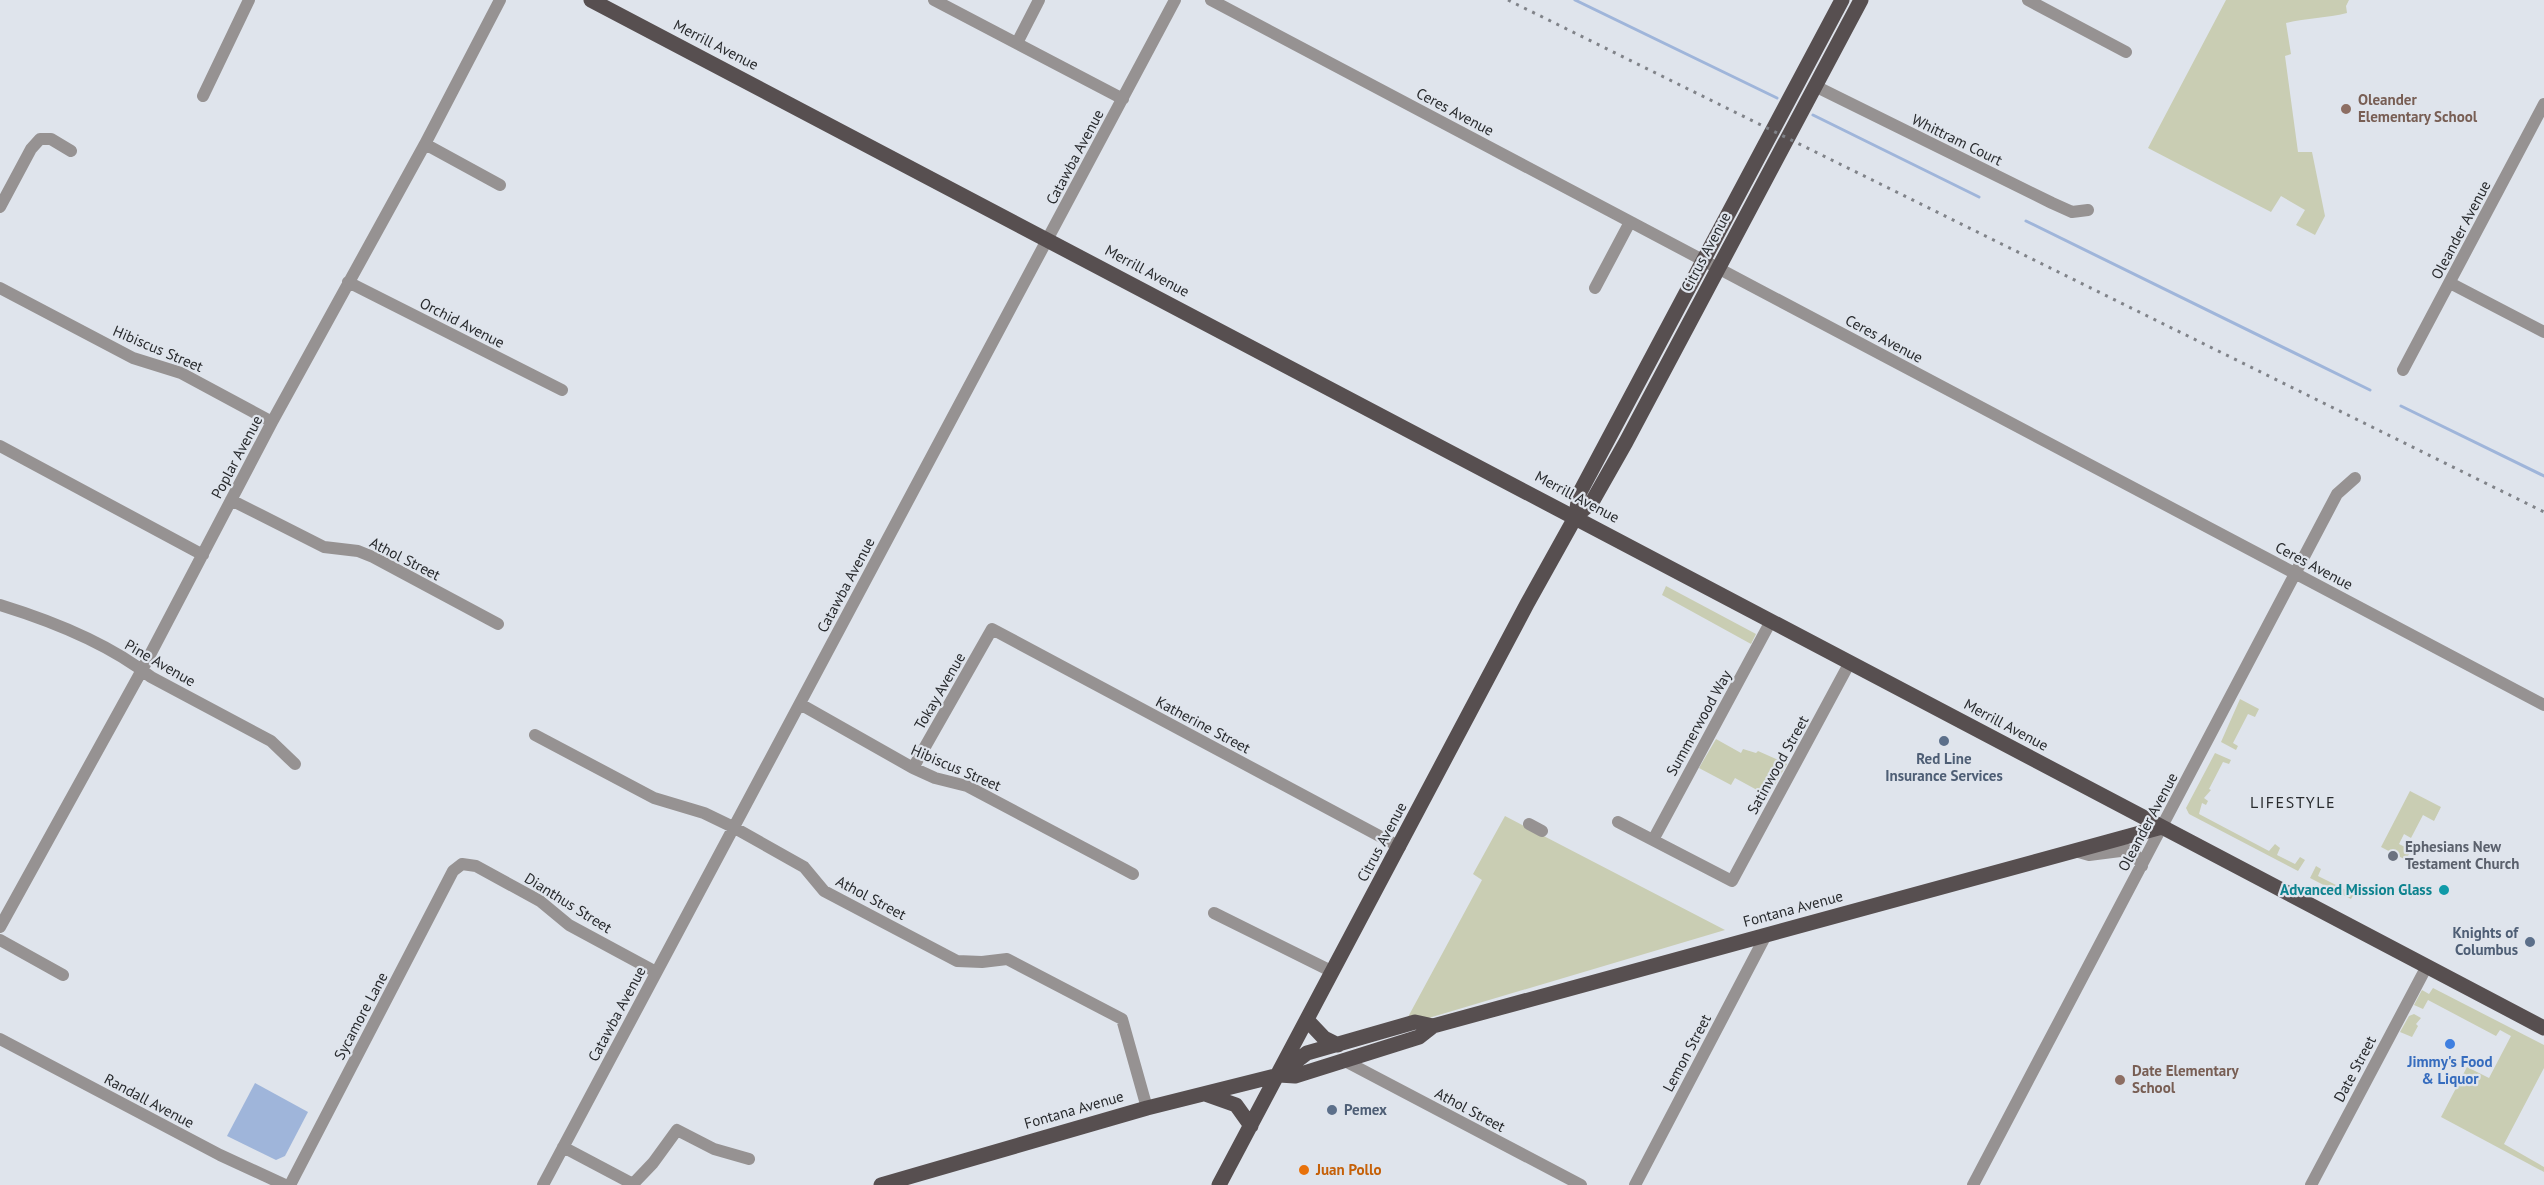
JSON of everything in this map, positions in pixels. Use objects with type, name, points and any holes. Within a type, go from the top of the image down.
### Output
[{"type":"main road","name":"Merrill Avenue","points":[[591,0],[1576,516],[1850,664],[2544,1028]]},
{"type":"main road","name":"Citrus Avenue","points":[[1219,1185],[1576,516],[1579,494],[1842,0]]},
{"type":"main road","name":"Citrus Avenue","points":[[1576,516],[1592,502],[1626,442],[1861,0]]},
{"type":"main road","name":"Fontana Avenue","points":[[881,1185],[1147,1108],[1279,1075],[1295,1076],[1419,1037],[1433,1026],[2162,827]]},
{"type":"main road","points":[[1308,1021],[1324,1038],[1338,1045]]},
{"type":"main road","name":"Fontana Avenue","points":[[1279,1075],[1307,1053],[1415,1022],[1433,1026]]},
{"type":"main road","points":[[1205,1094],[1236,1105],[1251,1126]]},
{"type":"street","points":[[202,96],[249,0]]},
{"type":"street","name":"Poplar Avenue","points":[[0,927],[142,670],[272,422],[500,0]]},
{"type":"street","points":[[934,0],[1123,99]]},
{"type":"street","points":[[1017,44],[1039,0]]},
{"type":"street","name":"Catawba Avenue","points":[[543,1185],[1175,0]]},
{"type":"street","name":"Ceres Avenue","points":[[1211,0],[2544,705]]},
{"type":"street","points":[[2028,0],[2126,52]]},
{"type":"street","name":"Whittram Court","points":[[1815,86],[2052,203],[2072,212],[2088,210]]},
{"type":"street","name":"Oleander Avenue","points":[[2403,370],[2544,104]]},
{"type":"street","points":[[0,207],[40,139],[51,139],[71,151]]},
{"type":"street","points":[[424,144],[500,185]]},
{"type":"street","points":[[1595,288],[1630,222]]},
{"type":"street","name":"Orchid Avenue","points":[[348,282],[562,390]]},
{"type":"street","points":[[2450,283],[2544,332]]},
{"type":"street","name":"Hibiscus Street","points":[[0,288],[133,358],[181,373],[272,422]]},
{"type":"street","points":[[0,446],[203,555]]},
{"type":"street","name":"Oleander Avenue","points":[[1973,1185],[2337,494],[2355,478]]},
{"type":"street","name":"Athol Street","points":[[231,500],[324,547],[358,551],[372,557],[498,624]]},
{"type":"street","name":"Pine Avenue","points":[[0,605],[53,622],[271,741],[295,764]]},
{"type":"street","name":"Summerwood Way","points":[[1653,840],[1770,621]]},
{"type":"street","name":"Katherine Street","points":[[992,629],[1400,847]]},
{"type":"street","name":"Tokay Avenue","points":[[913,768],[992,629]]},
{"type":"street","name":"Satinwood Street","points":[[1653,840],[1732,881],[1850,664]]},
{"type":"street","name":"Hibiscus Street","points":[[800,704],[913,768],[935,778],[967,786],[1133,874]]},
{"type":"street","name":"Athol Street","points":[[535,735],[654,798],[704,813],[733,828],[804,867],[824,891],[957,961],[982,962],[1007,959],[1122,1019],[1147,1108]]},
{"type":"street","points":[[1618,822],[1653,840]]},
{"type":"street","points":[[1529,824],[1542,831]]},
{"type":"street","points":[[2075,851],[2089,855],[2128,850],[2136,855],[2142,866]]},
{"type":"street","name":"Dianthus Street","points":[[462,864],[476,866],[540,901],[569,925],[656,972]]},
{"type":"street","name":"Sycamore Lane","points":[[287,1185],[453,872],[462,864]]},
{"type":"street","points":[[1214,913],[1334,972]]},
{"type":"street","name":"Lemon Street","points":[[1635,1185],[1766,935]]},
{"type":"street","points":[[0,940],[63,975]]},
{"type":"street","name":"Date Street","points":[[2311,1185],[2427,966]]},
{"type":"street","name":"Randall Avenue","points":[[0,1039],[219,1155],[287,1185]]},
{"type":"street","name":"Athol Street","points":[[1345,1061],[1581,1185]]},
{"type":"street","points":[[563,1147],[633,1184],[653,1163],[677,1130],[714,1149],[749,1159]]},
{"type":"green space","points":[[2226,0],[2349,0],[2346,6],[2347,13],[2286,23],[2291,54],[2285,56],[2298,152],[2312,152],[2325,216],[2315,235],[2296,225],[2305,210],[2281,196],[2271,212],[2148,148]]},
{"type":"green space","points":[[1666,586],[1756,634],[1751,644],[1662,595]]},
{"type":"green space","points":[[2240,699],[2259,709],[2255,717],[2248,714],[2233,743],[2238,746],[2236,750],[2221,742]]},
{"type":"green space","points":[[1716,739],[1741,753],[1743,749],[1756,753],[1758,751],[1787,764],[1768,796],[1735,778],[1731,785],[1699,768]]},
{"type":"green space","points":[[2215,753],[2231,760],[2229,764],[2223,762],[2209,789],[2211,790],[2204,798],[2208,801],[2206,805],[2202,803],[2199,814],[2269,851],[2275,844],[2280,848],[2277,855],[2295,864],[2300,857],[2305,860],[2298,871],[2189,814],[2186,808]]},
{"type":"green space","points":[[2410,791],[2441,807],[2434,821],[2423,815],[2411,838],[2404,834],[2399,844],[2411,850],[2406,860],[2381,847]]},
{"type":"green space","points":[[1505,816],[1725,930],[1422,1020],[1408,1017],[1482,880],[1473,874]]},
{"type":"green space","points":[[2316,866],[2321,869],[2318,876],[2348,891],[2352,884],[2358,886],[2351,899],[2310,878]]},
{"type":"green space","points":[[2433,988],[2544,1045],[2544,1068],[2504,1144],[2544,1167],[2544,1172],[2441,1117],[2467,1067],[2489,1078],[2511,1036],[2500,1030],[2496,1036],[2428,1000],[2423,1009],[2414,1005],[2422,990],[2429,994]]},
{"type":"green space","points":[[2414,1014],[2421,1018],[2416,1024],[2418,1026],[2412,1037],[2400,1032],[2409,1016]]},
{"type":"water","points":[[255,1083],[308,1112],[285,1156],[276,1160],[227,1136]]},
{"type":"waterway","points":[[1575,0],[1777,98]]},
{"type":"waterway","points":[[1813,115],[1979,197]]},
{"type":"waterway","points":[[2026,221],[2370,390]]},
{"type":"waterway","points":[[2401,406],[2544,476]]},
{"type":"railway","points":[[1508,0],[2544,512]]},
{"type":"place","name":"Oleander Elementary School","points":[[2346,109]]},
{"type":"place","name":"Red Line Insurance Services","points":[[1944,741]]},
{"type":"place","name":"Ephesians New Testament Church","points":[[2393,856]]},
{"type":"place","name":"Advanced Mission Glass","points":[[2444,890]]},
{"type":"place","name":"Knights of Columbus","points":[[2530,942]]},
{"type":"place","name":"Jimmy's Food & Liquor","points":[[2450,1044]]},
{"type":"place","name":"Date Elementary School","points":[[2120,1080]]},
{"type":"place","name":"Pemex","points":[[1332,1110]]},
{"type":"place","name":"Juan Pollo","points":[[1304,1170]]},
{"type":"district","name":"LIFESTYLE","points":[[2293,802]]}]
